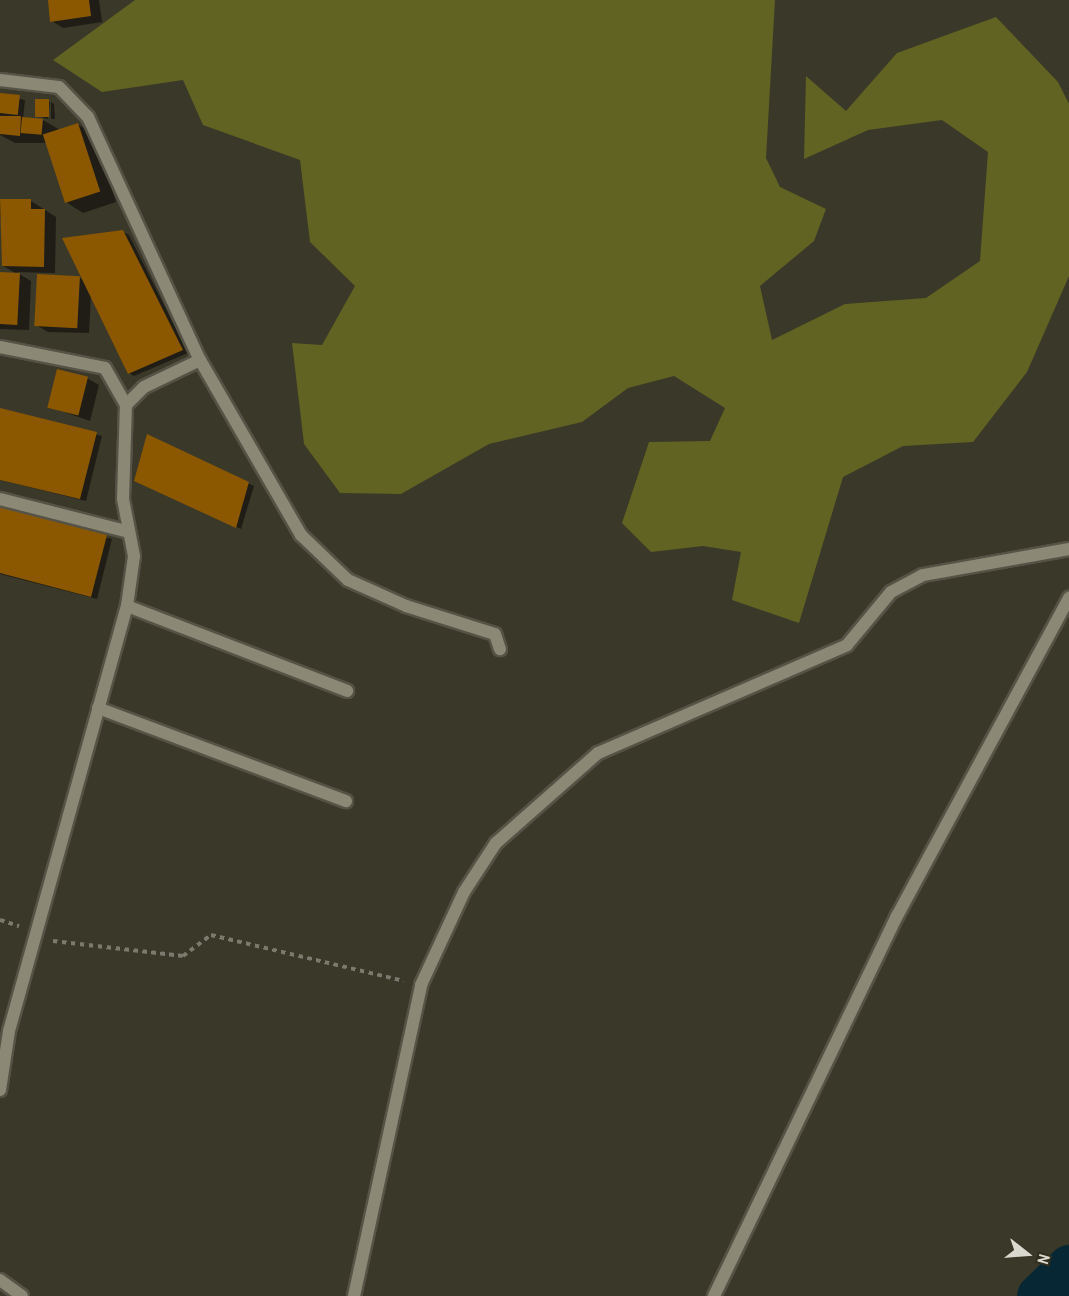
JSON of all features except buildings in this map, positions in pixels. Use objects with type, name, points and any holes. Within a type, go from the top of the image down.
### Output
[{"type":"street","points":[[0,80],[59,87],[88,117],[200,360],[301,535],[348,580],[406,606],[495,634],[500,649]]},
{"type":"street","points":[[0,347],[105,368],[126,405],[123,499],[134,556],[127,606],[9,1031],[0,1090]]},
{"type":"street","points":[[126,405],[144,387],[200,360]]},
{"type":"street","points":[[0,499],[129,532]]},
{"type":"street","points":[[354,1296],[421,985],[464,892],[496,843],[598,753],[847,645],[891,592],[923,575],[1069,549]]},
{"type":"street","points":[[714,1296],[897,916],[1069,598]]},
{"type":"street","points":[[127,606],[347,691]]},
{"type":"street","points":[[98,708],[346,801]]},
{"type":"street","points":[[0,1280],[22,1296]]},
{"type":"path","points":[[38,932],[53,941],[183,956],[211,935],[421,985]]},
{"type":"shaded area","points":[[135,0],[775,0],[766,158],[780,187],[826,209],[814,241],[760,286],[772,340],[845,304],[926,298],[980,261],[988,152],[942,120],[868,130],[804,159],[806,76],[846,111],[897,53],[996,17],[1058,82],[1069,104],[1069,276],[1027,372],[973,442],[903,446],[843,477],[799,623],[732,600],[741,552],[703,546],[651,552],[622,523],[649,442],[710,441],[725,408],[674,376],[628,388],[582,422],[489,444],[401,494],[340,493],[304,444],[292,343],[322,345],[355,286],[310,242],[300,160],[203,125],[183,80],[102,92],[53,60]]},
{"type":"waterway","points":[[1039,1296],[1069,1267]]}]
